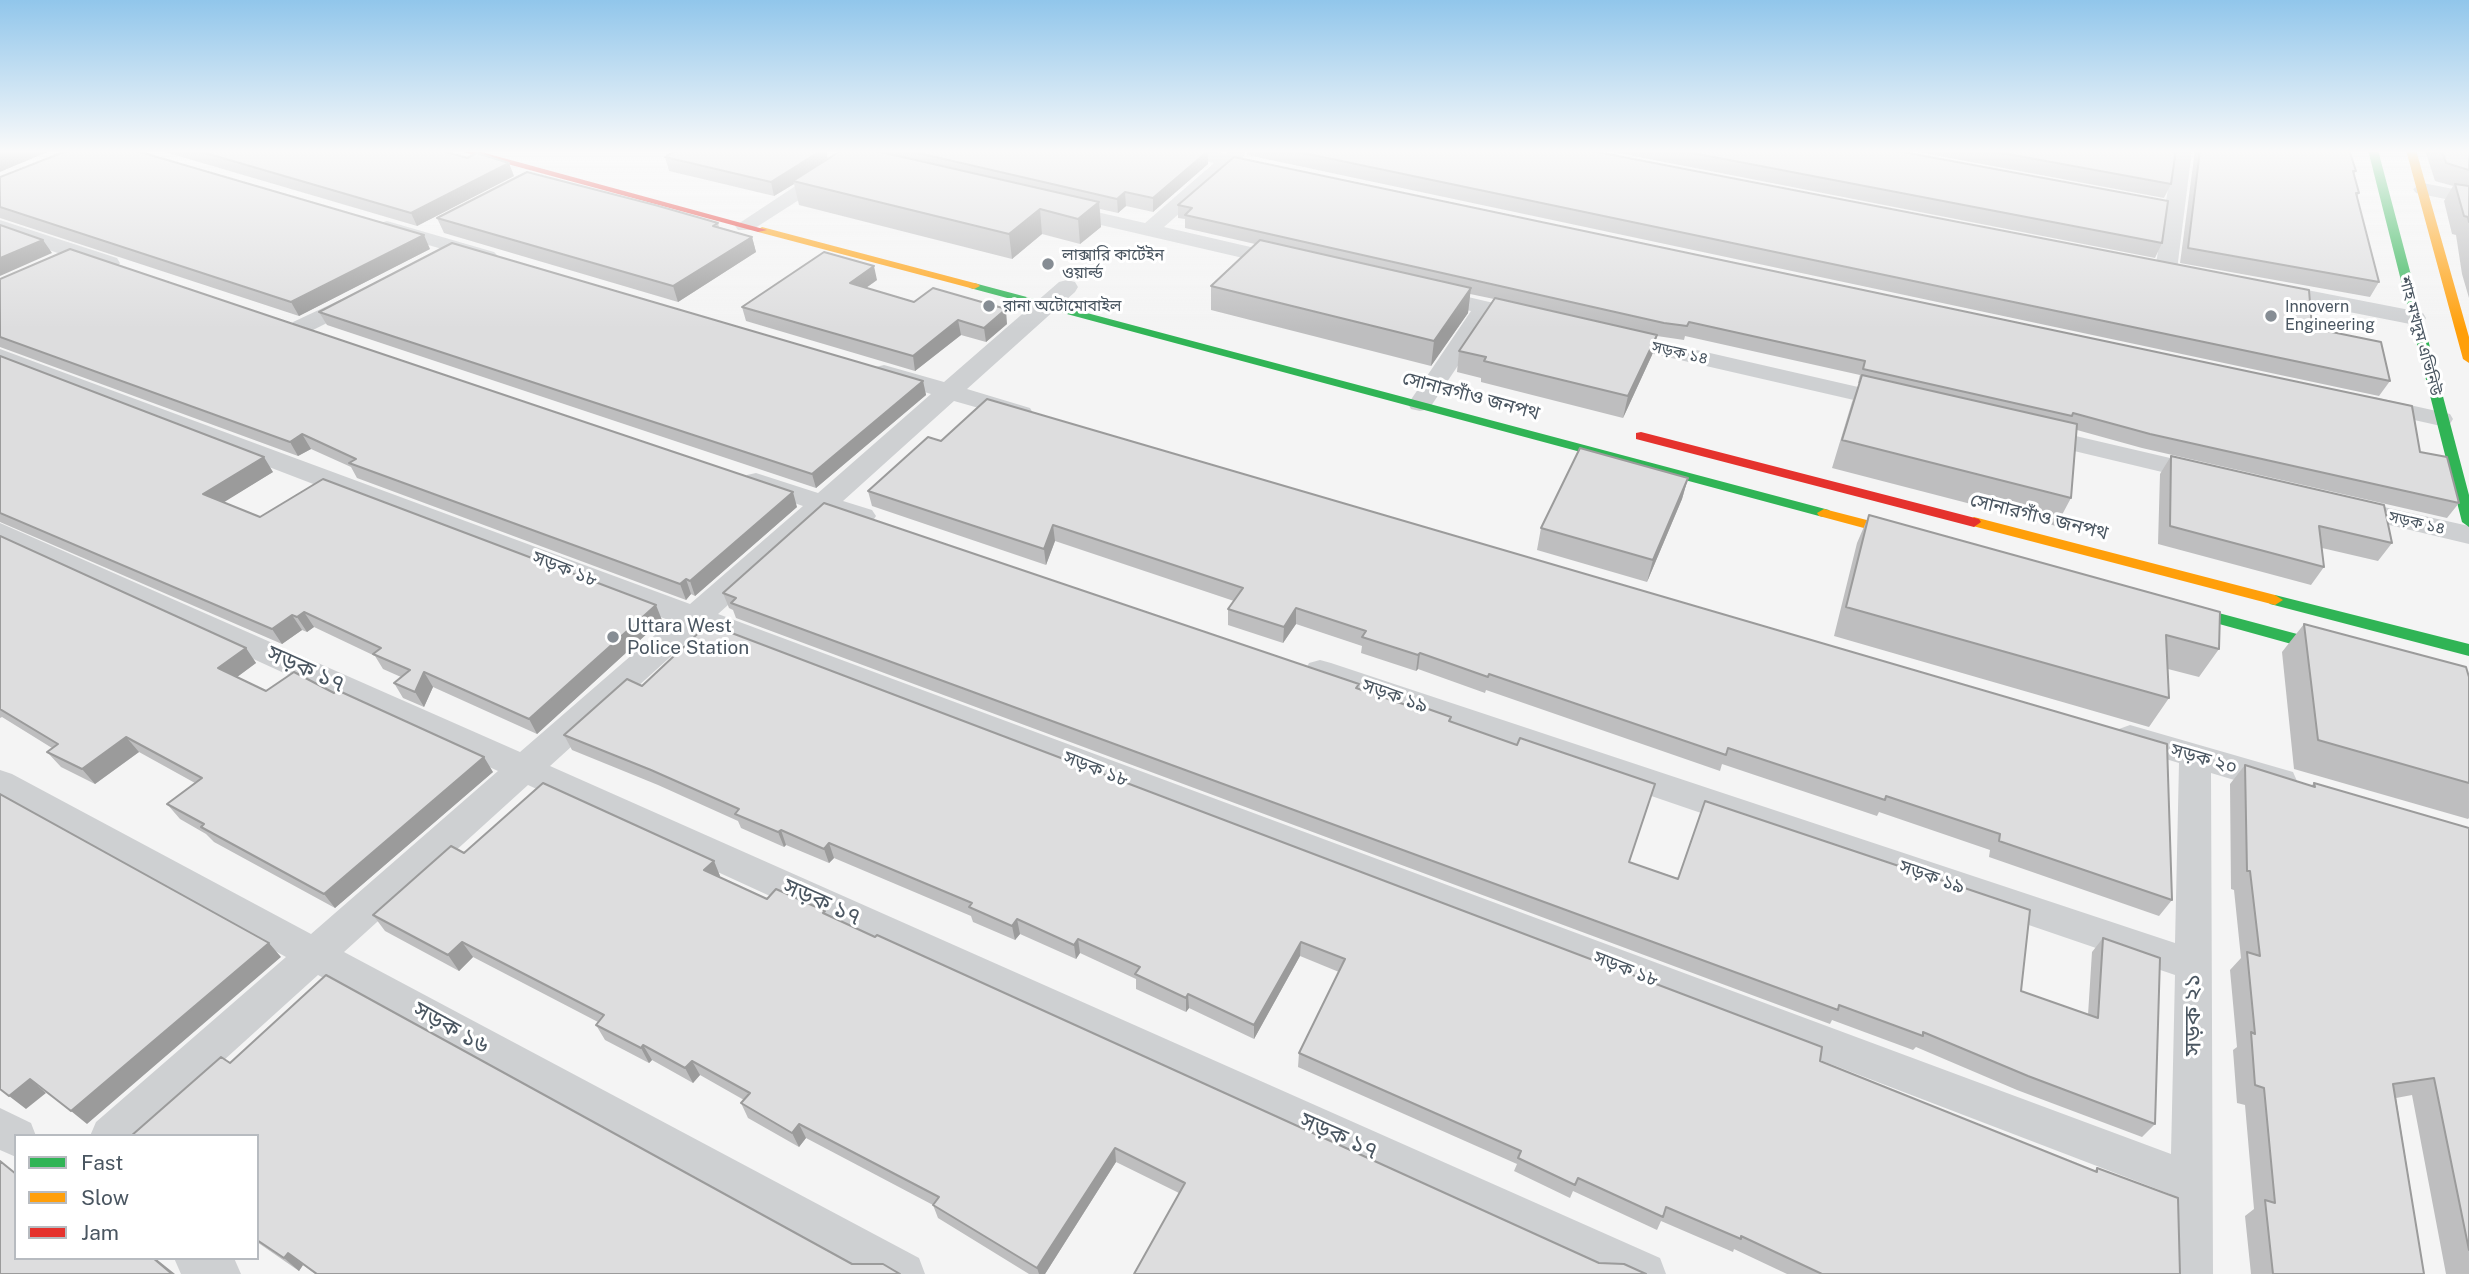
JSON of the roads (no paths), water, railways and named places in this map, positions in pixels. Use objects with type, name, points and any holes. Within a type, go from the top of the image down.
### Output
[{"type":"main road","name":"সোনারগাঁও জনপথ","points":[[683,209],[746,226],[1061,291],[1420,404],[1932,541]]},
{"type":"main road","points":[[771,209],[796,216]]},
{"type":"main road","name":"শাহ মখদুম এভিনিউ","points":[[2387,209],[2415,318],[2436,375],[2441,419],[2469,522]]},
{"type":"main road","points":[[2429,209],[2469,359]]},
{"type":"main road","name":"সোনারগাঁও জনপথ","points":[[1624,432],[2469,650]]},
{"type":"main road","points":[[2001,550],[2003,529]]},
{"type":"main road","points":[[2160,603],[2362,657]]},
{"type":"street","points":[[746,226],[760,209]]},
{"type":"street","points":[[1059,209],[1310,267]]},
{"type":"street","points":[[1149,230],[1172,209]]},
{"type":"street","points":[[2166,270],[2175,209]]},
{"type":"street","points":[[365,221],[509,263]]},
{"type":"street","points":[[418,236],[443,223]]},
{"type":"street","points":[[0,226],[130,270]]},
{"type":"street","points":[[432,260],[456,247]]},
{"type":"street","points":[[44,267],[78,252]]},
{"type":"street","points":[[2139,264],[2193,275]]},
{"type":"street","points":[[2245,285],[2415,318]]},
{"type":"street","points":[[1404,289],[1552,323]]},
{"type":"street","points":[[340,341],[288,323],[373,290]]},
{"type":"street","points":[[112,1134],[1061,291]]},
{"type":"street","points":[[1420,404],[1485,308]]},
{"type":"street","name":"সড়ক ১৪","points":[[1593,333],[1916,407]]},
{"type":"street","name":"সড়ক ১৮","points":[[0,356],[2192,1182]]},
{"type":"street","points":[[854,364],[1041,418]]},
{"type":"street","points":[[2360,401],[2441,419]]},
{"type":"street","points":[[2011,429],[2226,479]]},
{"type":"street","points":[[730,472],[887,525]]},
{"type":"street","name":"সড়ক ১৪","points":[[2321,500],[2469,535]]},
{"type":"street","name":"সড়ক ১৭","points":[[0,532],[1644,1274]]},
{"type":"street","name":"সড়ক ১৯","points":[[1296,663],[2193,965]]},
{"type":"street","name":"সড়ক ২০","points":[[2101,729],[2299,787]]},
{"type":"street","name":"সড়ক ২১","points":[[2191,1274],[2195,756]]},
{"type":"street","name":"সড়ক ১৬","points":[[0,783],[903,1274]]},
{"type":"street","points":[[199,1260],[219,1274]]},
{"type":"place","name":"লাক্সারি কার্টেইন ওয়ার্ল্ড","points":[[1048,264]]},
{"type":"place","name":"রানা অটোমোবাইল","points":[[989,306]]},
{"type":"place","name":"Innovern Engineering","points":[[2271,316]]},
{"type":"place","name":"Uttara West Police Station","points":[[613,637]]}]
